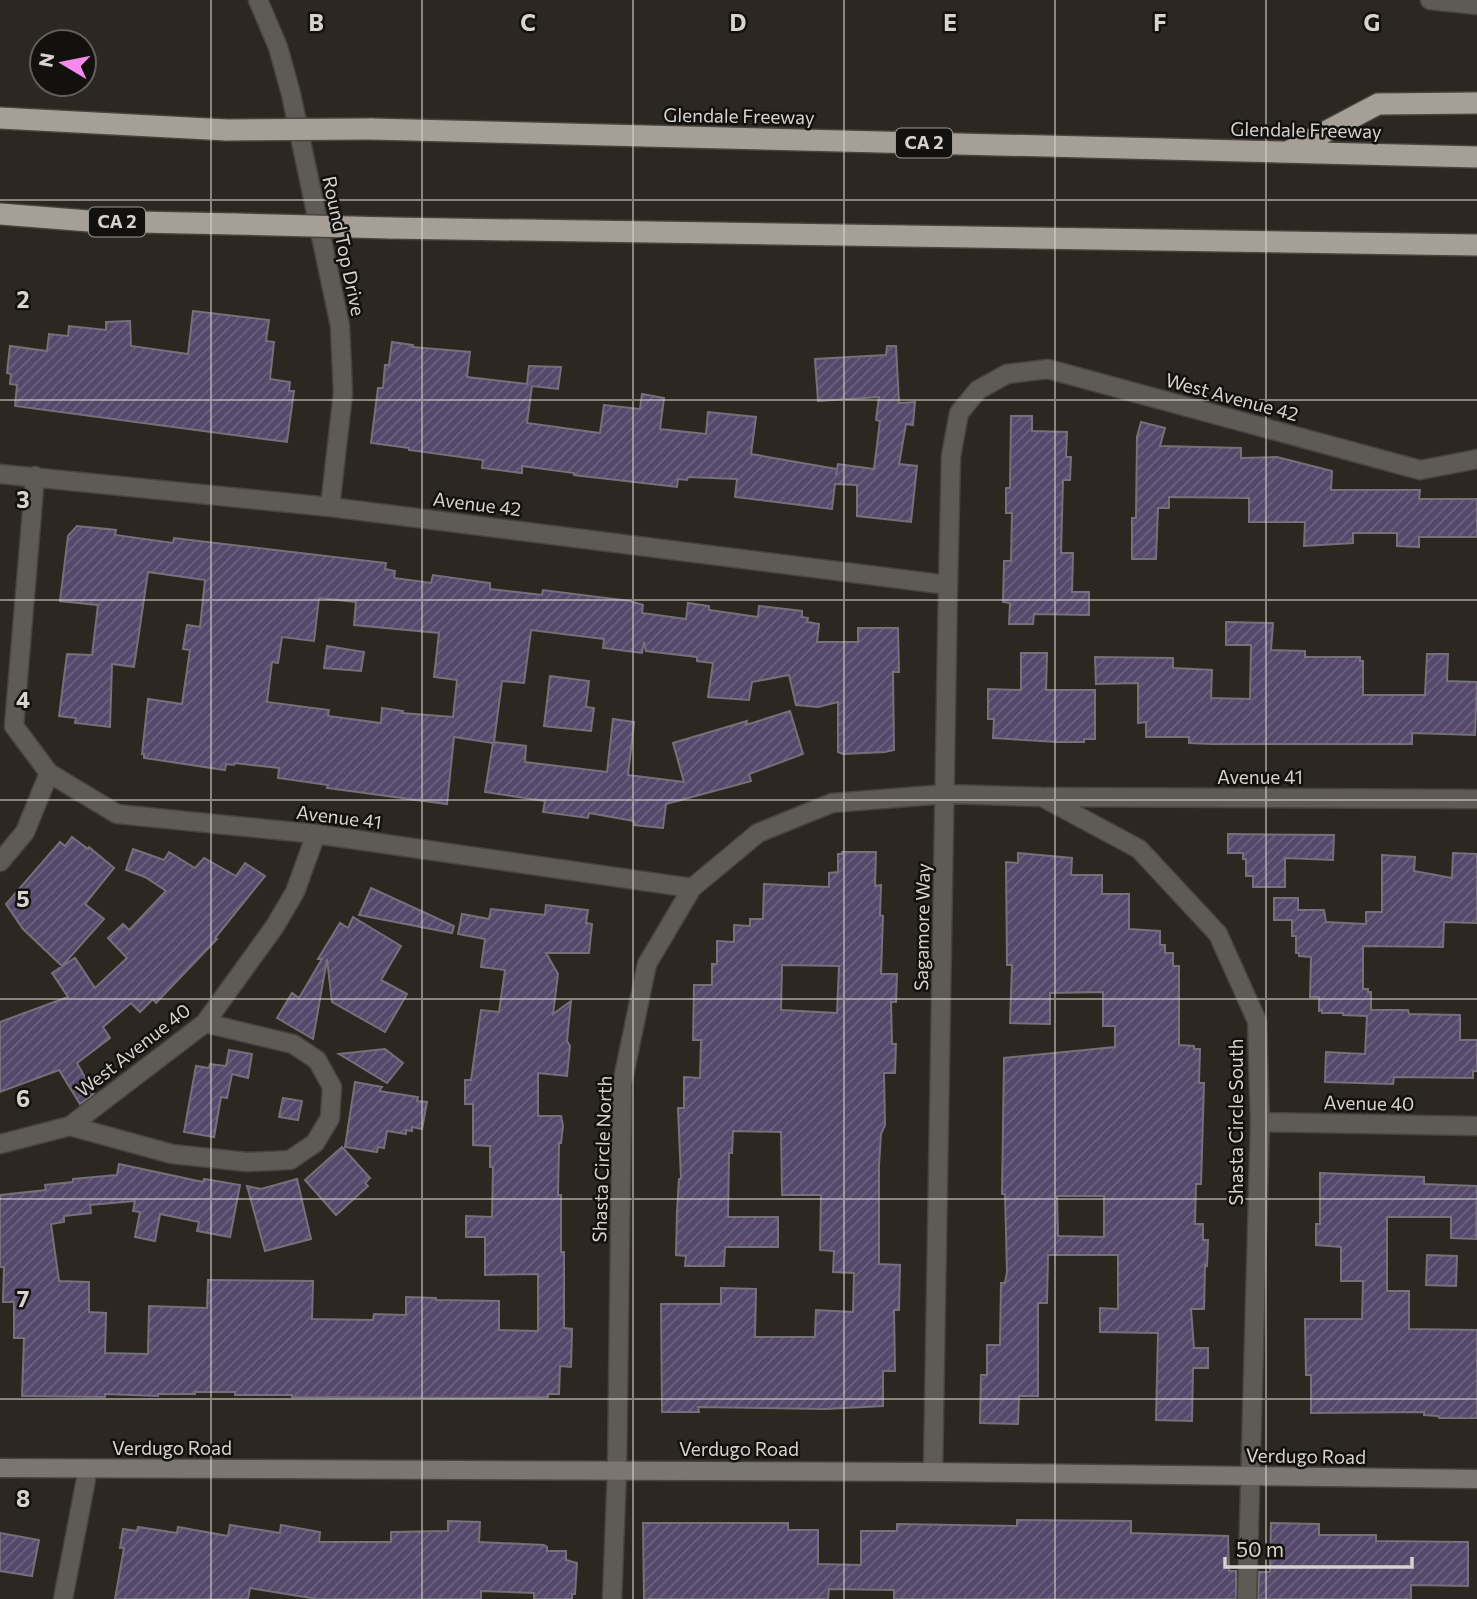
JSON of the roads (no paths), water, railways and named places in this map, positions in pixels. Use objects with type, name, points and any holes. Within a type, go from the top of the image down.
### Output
[{"type":"highway","points":[[1288,152],[1378,104],[1477,103]]},
{"type":"highway","name":"Glendale Freeway","points":[[0,118],[228,130],[371,130],[1477,157]]},
{"type":"highway","name":"CA 2","points":[[0,214],[89,221],[390,228],[1477,245]]},
{"type":"highway","points":[[1416,243],[1477,257]]},
{"type":"main road","name":"Verdugo Road","points":[[0,1468],[933,1472],[1477,1479]]},
{"type":"street","name":"Round Top Drive","points":[[258,0],[278,47],[291,94],[340,326],[343,393],[330,507]]},
{"type":"street","points":[[1430,0],[1477,5]]},
{"type":"street","name":"West Avenue 42","points":[[978,390],[1007,374],[1048,369],[1420,470],[1477,459]]},
{"type":"street","name":"Sagamore Way","points":[[933,1472],[951,456],[959,413],[978,390]]},
{"type":"street","name":"Avenue 42","points":[[0,474],[330,507],[947,584]]},
{"type":"street","points":[[7,726],[36,476]]},
{"type":"street","name":"Avenue 41","points":[[7,726],[49,773],[117,814],[316,834],[692,888]]},
{"type":"street","points":[[0,862],[25,832],[49,773]]},
{"type":"street","name":"Shasta Circle South","points":[[946,794],[1042,797],[1139,849],[1218,934],[1258,1021],[1259,1122],[1247,1599]]},
{"type":"street","name":"Shasta Circle North","points":[[612,1599],[617,1470],[622,1084],[648,964],[692,888],[758,833],[832,803],[946,794]]},
{"type":"street","name":"Avenue 41","points":[[1042,797],[1477,799]]},
{"type":"street","name":"West Avenue 40","points":[[0,1144],[70,1126],[205,1023],[275,926],[295,892],[316,834]]},
{"type":"street","points":[[70,1126],[172,1154],[247,1162],[290,1160],[315,1143],[330,1118],[332,1087],[317,1060],[293,1044],[205,1023]]},
{"type":"street","name":"Avenue 40","points":[[1259,1122],[1477,1126]]},
{"type":"street","points":[[63,1599],[88,1469]]}]
